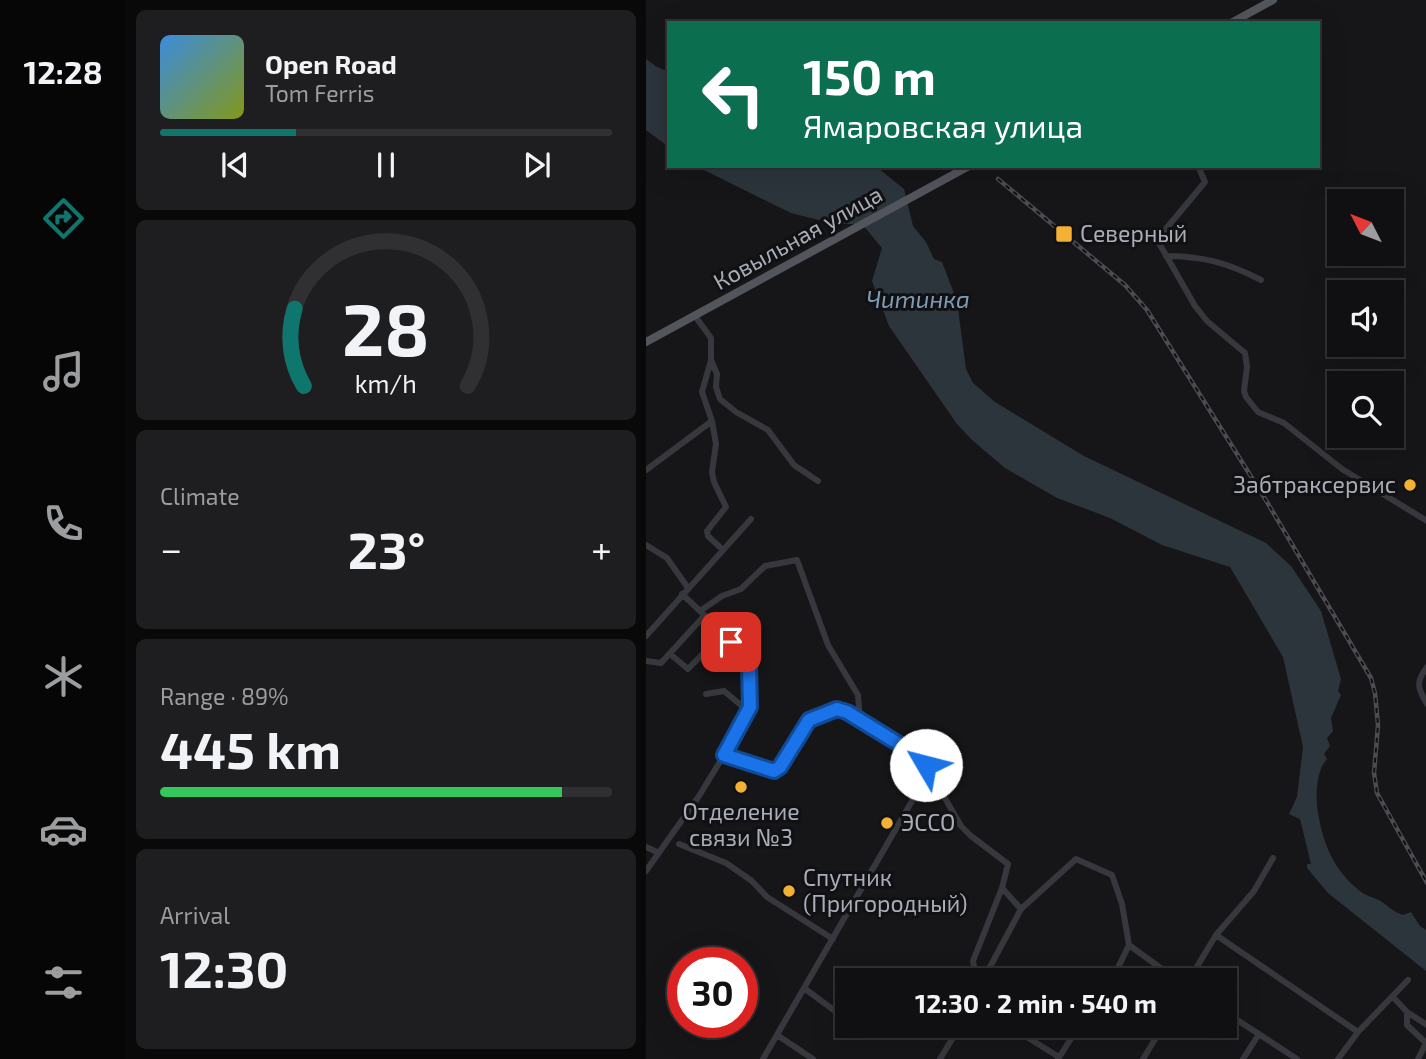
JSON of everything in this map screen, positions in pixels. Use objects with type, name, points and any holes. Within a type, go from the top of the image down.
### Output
[{"type":"main road","points":[[1235,21],[1273,0]]},
{"type":"main road","name":"Ковыльная улица","points":[[646,342],[965,168]]},
{"type":"street","points":[[1199,168],[1205,181],[1160,236],[1159,243],[1195,306],[1207,321],[1245,353],[1246,397],[1258,412],[1284,423],[1342,469],[1426,521]]},
{"type":"street","points":[[1166,256],[1222,262],[1261,280]]},
{"type":"street","points":[[694,316],[711,338],[711,360],[702,392],[712,421],[716,444],[712,472],[714,482],[726,507],[707,531],[708,536],[723,550]]},
{"type":"street","points":[[711,360],[717,374],[716,387],[720,399],[736,412],[768,430],[794,465],[818,481]]},
{"type":"street","points":[[646,470],[712,421]]},
{"type":"street","points":[[646,636],[751,519]]},
{"type":"street","points":[[646,545],[667,558],[687,588]]},
{"type":"street","points":[[646,661],[661,663],[702,614],[722,596],[741,589],[765,566],[797,560],[828,645],[858,695],[860,720]]},
{"type":"street","points":[[646,871],[699,796],[749,711],[749,664],[723,633],[682,594]]},
{"type":"street","points":[[670,654],[689,669],[723,633]]},
{"type":"street","points":[[1426,667],[1421,674],[1418,689],[1426,705]]},
{"type":"street","points":[[706,694],[724,691],[749,711]]},
{"type":"street","points":[[724,755],[774,771],[780,767],[809,720],[837,709],[847,712],[920,757],[926,765],[927,775],[763,1059]]},
{"type":"street","points":[[942,793],[949,801],[953,816],[971,836],[1006,861],[1008,868],[973,961],[974,968]]},
{"type":"street","points":[[679,844],[726,863],[752,881],[767,897],[833,939]]},
{"type":"street","points":[[646,847],[659,853]]},
{"type":"street","points":[[1196,968],[1216,935],[1254,891],[1273,858]]},
{"type":"street","points":[[989,968],[1021,909],[1076,859],[1109,872],[1114,879],[1122,904],[1129,945],[1118,968]]},
{"type":"street","points":[[1002,888],[1021,909]]},
{"type":"street","points":[[1216,935],[1358,1032]]},
{"type":"street","points":[[1129,945],[1161,968]]},
{"type":"street","points":[[1338,1059],[1358,1032],[1408,980]]},
{"type":"street","points":[[804,988],[835,1011]]},
{"type":"street","points":[[1393,997],[1407,1012],[1426,1025]]},
{"type":"street","points":[[1407,1012],[1407,1025],[1426,1043],[1418,1059]]},
{"type":"street","points":[[1237,1020],[1297,1059]]},
{"type":"street","points":[[1243,1059],[1260,1034]]},
{"type":"street","points":[[777,1035],[813,1059]]},
{"type":"street","points":[[940,1059],[953,1038]]},
{"type":"street","points":[[1027,1038],[1058,1058],[1071,1038]]},
{"type":"street","points":[[1143,1059],[1156,1038]]},
{"type":"water","points":[[646,59],[667,71],[667,146],[646,130]]},
{"type":"water","name":"Читинка","points":[[700,168],[878,168],[904,189],[913,226],[926,242],[934,259],[942,262],[957,301],[966,369],[973,383],[995,402],[1084,456],[1266,543],[1291,566],[1321,611],[1341,679],[1338,691],[1341,695],[1331,718],[1333,731],[1327,738],[1330,746],[1324,754],[1327,759],[1319,774],[1317,787],[1317,806],[1325,842],[1335,864],[1360,891],[1400,914],[1411,912],[1426,930],[1426,971],[1328,893],[1307,868],[1307,864],[1311,864],[1300,819],[1289,814],[1297,797],[1303,747],[1283,657],[1230,567],[1162,545],[1110,518],[1057,498],[1005,468],[957,424],[889,326],[872,281],[882,248],[862,224],[835,224],[791,213]]},
{"type":"railway","points":[[998,179],[1125,285],[1147,310],[1267,502],[1371,678],[1378,725],[1374,773],[1377,793],[1427,883]]},
{"type":"place","name":"Северный","points":[[1064,234]]},
{"type":"place","name":"Забтраксервис","points":[[1410,485]]},
{"type":"place","name":"Отделение связи №3","points":[[741,787]]},
{"type":"place","name":"ЭССО","points":[[887,823]]},
{"type":"place","name":"Спутник (Пригородный)","points":[[789,891]]},
{"type":"route","points":[[731,642],[749,664],[750,707],[724,755],[774,771],[780,767],[809,720],[837,709],[847,712],[920,757],[926,765]]}]
